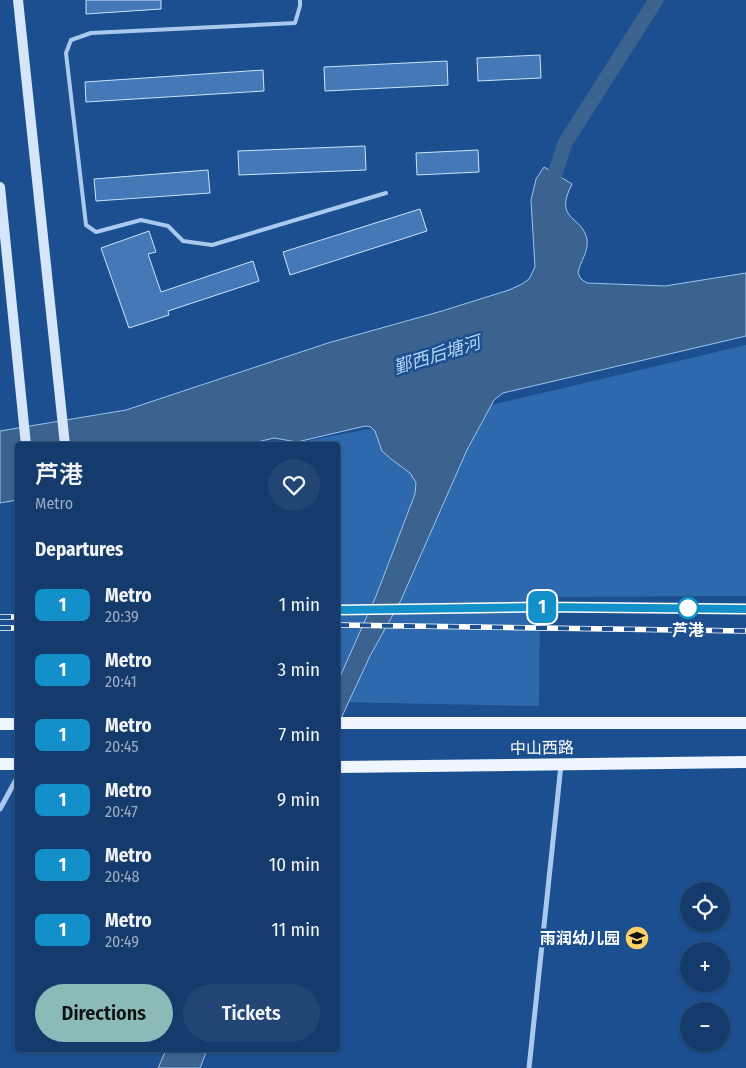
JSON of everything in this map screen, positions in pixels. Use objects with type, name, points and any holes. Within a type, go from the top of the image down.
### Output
[{"type":"main road","name":"中山西路","points":[[340,723],[746,723]]},
{"type":"main road","points":[[0,724],[15,724]]},
{"type":"main road","name":"中山西路","points":[[340,767],[746,762]]},
{"type":"main road","points":[[0,764],[15,764]]},
{"type":"street","points":[[18,0],[65,442]]},
{"type":"street","points":[[0,186],[26,442]]},
{"type":"street","points":[[530,1068],[561,764]]},
{"type":"street","points":[[0,809],[15,782]]},
{"type":"lane","points":[[300,0],[295,23],[91,34],[71,40],[66,53],[86,225],[96,232],[141,220],[168,226],[184,241],[212,245],[386,194]]},
{"type":"shaded area","points":[[746,345],[746,596],[540,597],[539,706],[340,702],[340,442],[301,442],[487,406]]},
{"type":"water","name":"鄞西后塘河","points":[[544,167],[572,184],[567,196],[567,211],[580,225],[587,239],[586,252],[578,273],[581,279],[587,283],[665,286],[746,273],[746,336],[503,393],[494,400],[467,450],[401,600],[370,656],[340,721],[340,677],[376,596],[415,494],[416,483],[410,473],[382,451],[375,431],[371,427],[365,426],[297,442],[274,438],[257,442],[15,442],[15,500],[0,503],[0,431],[126,410],[328,343],[442,311],[509,290],[522,284],[529,279],[535,267],[531,200],[536,179]]},
{"type":"water","points":[[165,1052],[206,1052],[200,1068],[158,1068]]},
{"type":"building","points":[[86,0],[161,0],[161,9],[86,14]]},
{"type":"building","points":[[540,55],[541,78],[478,81],[477,58]]},
{"type":"building","points":[[447,61],[448,85],[325,91],[324,67]]},
{"type":"building","points":[[263,70],[264,91],[86,102],[85,82]]},
{"type":"building","points":[[365,146],[366,170],[239,175],[238,151]]},
{"type":"building","points":[[478,150],[479,172],[417,175],[416,153]]},
{"type":"building","points":[[208,170],[210,193],[96,201],[94,179]]},
{"type":"building","points":[[420,209],[427,231],[290,275],[283,252]]},
{"type":"building","points":[[149,231],[156,252],[148,254],[161,292],[253,261],[259,281],[168,311],[169,315],[129,328],[101,248]]},
{"type":"waterway","points":[[549,192],[565,143],[656,0]]},
{"type":"railway","points":[[340,610],[543,607],[746,609]]},
{"type":"railway","points":[[0,617],[15,617]]},
{"type":"railway","points":[[340,625],[746,631]]},
{"type":"railway","points":[[0,628],[15,628]]},
{"type":"metro line","name":"1","points":[[340,610],[543,607],[746,609]]},
{"type":"place","name":"芦港","points":[[688,608]]},
{"type":"place","name":"雨润幼儿园","points":[[637,938]]}]
